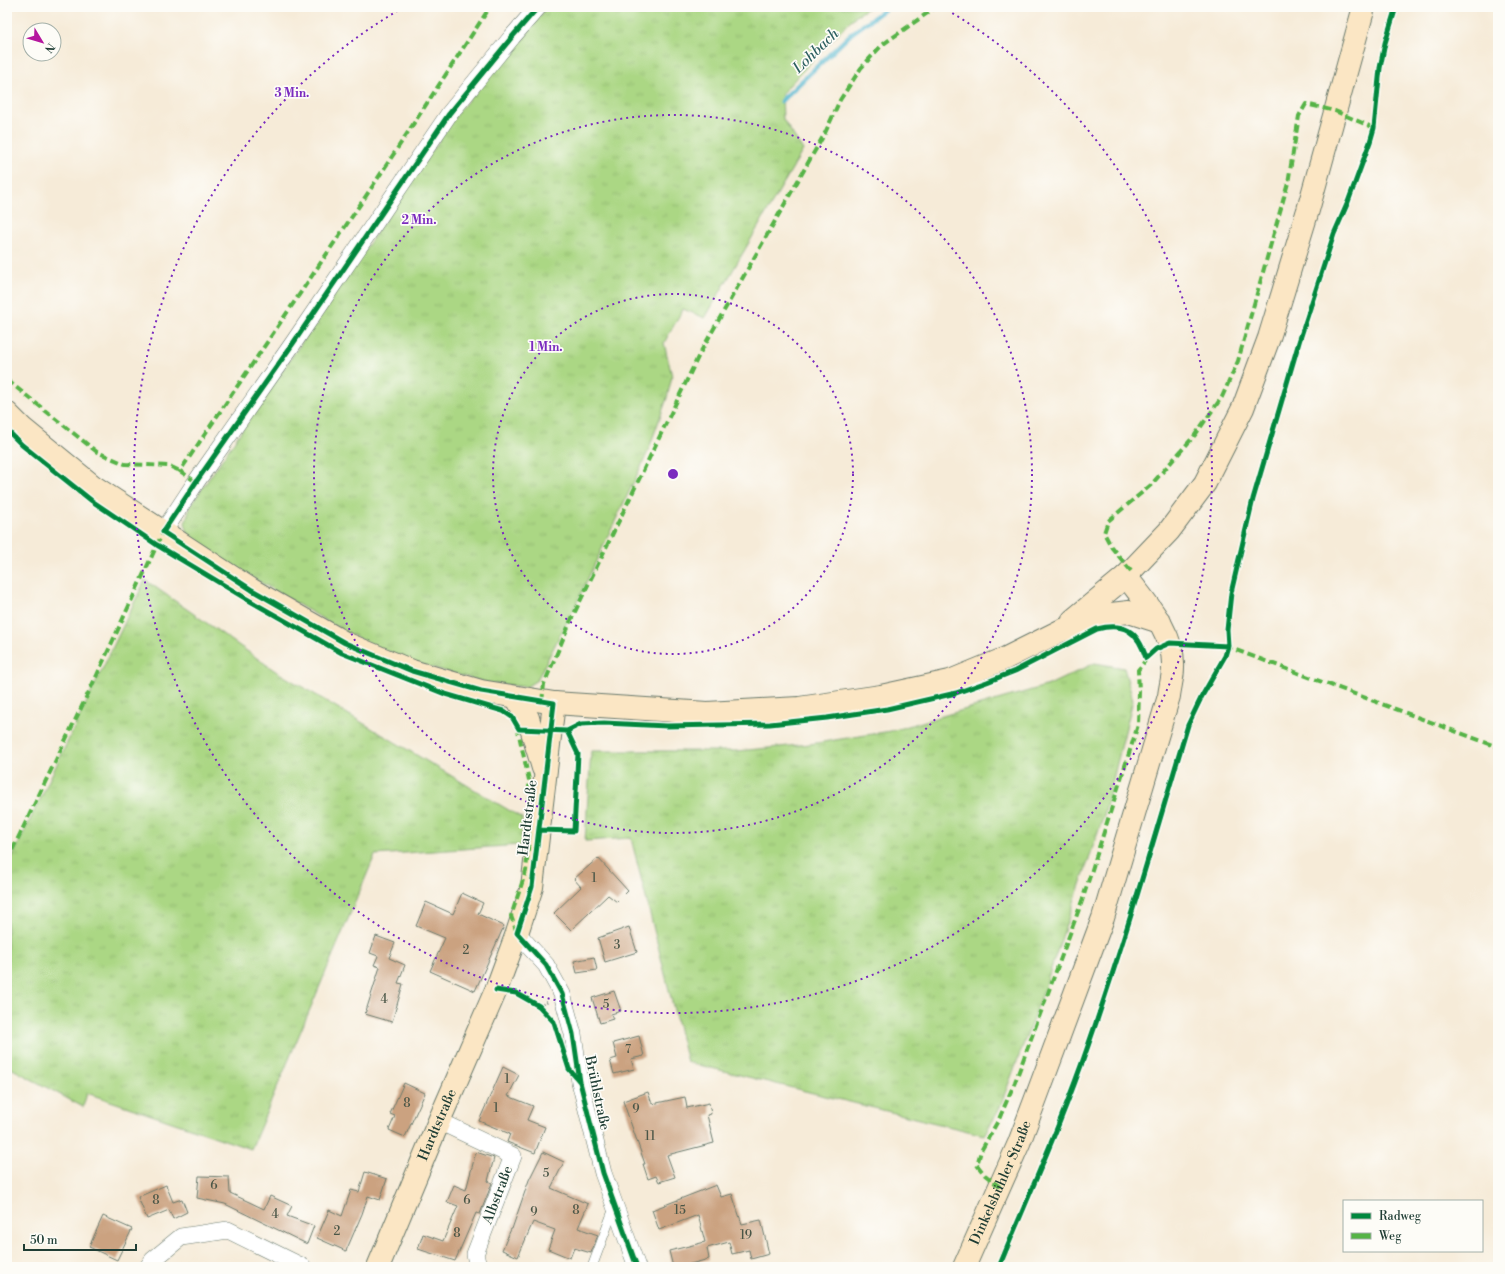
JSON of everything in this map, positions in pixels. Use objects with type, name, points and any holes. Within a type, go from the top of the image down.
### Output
[{"type":"main road","points":[[1060,631],[1126,576],[1170,531],[1204,483],[1243,408],[1269,338],[1308,210],[1364,7]]},
{"type":"main road","points":[[7,413],[22,428],[93,486],[252,590],[345,643],[412,671],[481,691],[554,703],[707,713],[799,708],[881,696],[950,681],[1006,658],[1060,631],[1102,615],[1129,612],[1160,622]]},
{"type":"main road","name":"Dinkelsbühler Straße","points":[[964,1267],[1036,1098],[1103,918],[1169,696],[1174,667],[1170,642],[1160,622],[1126,576]]},
{"type":"main road","points":[[516,697],[528,718],[546,776]]},
{"type":"main road","name":"Hardtstraße","points":[[378,1267],[496,990],[532,887],[554,703]]},
{"type":"street","points":[[163,532],[449,114],[538,7]]},
{"type":"street","name":"Brühlstraße","points":[[517,933],[546,965],[562,994],[573,1034],[580,1082],[603,1173],[637,1267]]},
{"type":"street","name":"Albstraße","points":[[439,1121],[513,1156],[475,1254],[478,1267]]},
{"type":"street","points":[[148,1267],[153,1260],[181,1237],[228,1230],[303,1267]]},
{"type":"lane","points":[[592,1267],[615,1207]]},
{"type":"green space","points":[[547,7],[869,7],[851,20],[782,93],[783,119],[803,150],[705,318],[683,309],[664,343],[672,376],[667,398],[647,454],[573,610],[537,680],[526,687],[488,683],[412,662],[347,633],[190,541],[185,523],[191,505],[460,110]]},
{"type":"green space","points":[[145,580],[274,670],[522,818],[521,845],[375,855],[251,1149],[87,1093],[83,1107],[7,1066],[7,868]]},
{"type":"green space","points":[[1095,663],[1124,668],[1133,700],[1104,815],[1042,995],[998,1112],[984,1135],[687,1062],[631,838],[585,841],[591,751],[737,751],[810,744],[891,731],[1049,685]]},
{"type":"building","points":[[598,858],[628,891],[617,902],[608,895],[571,930],[554,913],[581,887],[574,879]]},
{"type":"building","points":[[462,893],[483,903],[478,914],[504,926],[475,991],[430,971],[445,938],[416,926],[426,902],[453,914]]},
{"type":"building","points":[[629,927],[637,952],[605,962],[598,938]]},
{"type":"building","points":[[376,936],[395,943],[389,958],[405,965],[398,983],[403,984],[392,1022],[365,1014],[380,967],[374,965],[378,956],[370,953]]},
{"type":"building","points":[[594,957],[597,970],[577,973],[574,961]]},
{"type":"building","points":[[614,991],[621,1011],[611,1014],[613,1019],[600,1023],[592,998]]},
{"type":"building","points":[[639,1036],[644,1056],[631,1059],[634,1069],[614,1074],[610,1060],[617,1058],[613,1043]]},
{"type":"building","points":[[503,1067],[519,1075],[508,1096],[533,1106],[527,1120],[545,1127],[535,1153],[507,1142],[510,1134],[479,1121]]},
{"type":"building","points":[[404,1083],[425,1093],[405,1137],[389,1130],[395,1116],[390,1114]]},
{"type":"building","points":[[648,1092],[652,1104],[685,1097],[687,1108],[709,1103],[711,1114],[707,1115],[714,1143],[667,1155],[675,1177],[659,1182],[656,1176],[648,1179],[643,1164],[645,1164],[623,1101]]},
{"type":"building","points":[[476,1152],[494,1158],[488,1181],[492,1183],[480,1214],[476,1213],[455,1261],[418,1249],[423,1234],[443,1241],[458,1206],[447,1202],[454,1185],[466,1190]]},
{"type":"building","points":[[543,1152],[564,1162],[551,1188],[588,1204],[578,1228],[598,1235],[591,1253],[574,1248],[570,1258],[548,1249],[555,1230],[533,1222],[518,1257],[502,1250],[512,1229],[529,1180]]},
{"type":"building","points":[[365,1172],[387,1179],[380,1200],[368,1196],[346,1251],[317,1238],[329,1210],[342,1216],[351,1190],[359,1192]]},
{"type":"building","points":[[199,1176],[229,1177],[230,1193],[264,1209],[270,1196],[292,1206],[287,1216],[314,1226],[307,1244],[225,1204],[197,1198]]},
{"type":"building","points":[[166,1185],[173,1202],[182,1199],[187,1212],[173,1219],[169,1210],[147,1219],[138,1197]]},
{"type":"building","points":[[716,1185],[721,1197],[732,1194],[742,1224],[761,1220],[769,1254],[751,1259],[749,1250],[732,1254],[729,1242],[707,1248],[709,1259],[679,1267],[673,1267],[669,1251],[705,1242],[698,1215],[659,1230],[652,1210]]},
{"type":"building","points":[[103,1216],[132,1229],[117,1260],[89,1247]]},
{"type":"waterway","name":"Lohbach","points":[[781,101],[851,34],[888,7]]},
{"type":"marked path","points":[[196,482],[180,471],[374,184],[490,7]]},
{"type":"marked path","points":[[542,702],[544,684],[571,620],[700,353],[825,133],[840,100],[861,68],[882,45],[936,7]]},
{"type":"marked path","points":[[1131,571],[1112,548],[1104,533],[1108,521],[1151,485],[1195,435],[1222,397],[1238,361],[1288,183],[1299,116],[1306,104],[1335,111],[1374,128]]},
{"type":"marked path","points":[[7,380],[97,452],[125,464],[169,466],[180,471]]},
{"type":"marked path","points":[[7,861],[97,675],[163,532]]},
{"type":"marked path","points":[[1225,646],[1498,747]]},
{"type":"marked path","points":[[1000,1187],[985,1175],[977,1165],[981,1151],[999,1119],[1015,1082],[1082,901],[1138,725],[1138,670],[1148,657]]},
{"type":"marked path","points":[[517,726],[529,780],[530,827],[526,871],[511,916],[517,933]]},
{"type":"cycle path","points":[[538,7],[449,114],[163,532],[252,590],[345,643],[412,671],[481,691],[554,703],[532,887],[517,933],[546,965],[562,994],[573,1034],[580,1082],[603,1173],[637,1267]]},
{"type":"cycle path","points":[[999,1267],[1057,1127],[1103,1004],[1188,725],[1202,696],[1225,656],[1228,646],[1227,630],[1231,593],[1253,499],[1299,342],[1334,234],[1348,202],[1370,142],[1374,128],[1380,68],[1385,43],[1396,7]]},
{"type":"cycle path","points":[[7,430],[22,445],[92,501],[157,545],[245,598],[342,653],[445,694],[503,711],[512,717],[519,729],[567,731],[581,724],[604,723],[667,726],[770,724],[827,718],[887,709],[956,693],[987,682],[1015,671],[1097,629],[1107,627],[1122,628],[1129,631],[1139,641],[1146,658],[1156,649],[1170,643],[1228,646]]},
{"type":"cycle path","points":[[539,830],[574,831],[578,754],[567,731]]},
{"type":"cycle path","points":[[496,990],[516,993],[539,1006],[554,1022],[569,1069],[580,1082]]}]
